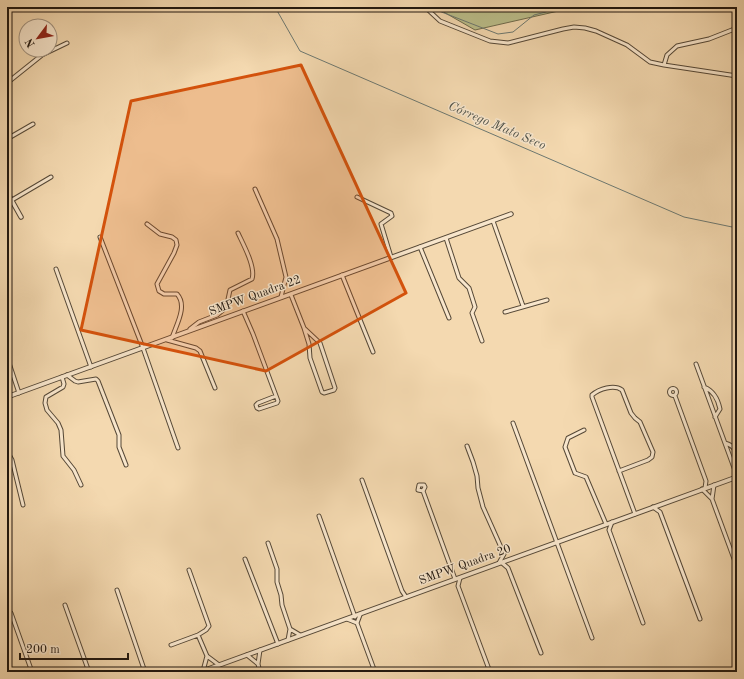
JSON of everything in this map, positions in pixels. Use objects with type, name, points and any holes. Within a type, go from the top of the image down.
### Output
[{"type":"street","points":[[425,7],[440,21],[476,36],[497,42],[508,43],[563,29],[574,27],[585,28],[601,33],[627,46],[650,62],[737,76]]},
{"type":"street","points":[[664,65],[667,56],[677,46],[709,39],[737,28]]},
{"type":"street","points":[[7,83],[42,55],[67,43]]},
{"type":"street","points":[[7,139],[33,124]]},
{"type":"street","points":[[12,200],[51,178]]},
{"type":"street","points":[[255,189],[277,239],[286,276],[281,297]]},
{"type":"street","points":[[7,192],[21,217]]},
{"type":"street","points":[[357,197],[391,213],[392,216],[381,224],[391,257]]},
{"type":"street","name":"SMPW Quadra 22","points":[[7,397],[511,214]]},
{"type":"street","points":[[493,221],[523,306]]},
{"type":"street","points":[[147,224],[160,234],[172,237],[176,240],[177,245],[174,253],[157,284],[159,291],[164,294],[177,294],[181,298],[182,304],[180,314],[170,339],[196,348],[200,351],[215,388]]},
{"type":"street","points":[[189,331],[199,322],[218,315],[228,304],[228,292],[252,279],[251,264],[238,233]]},
{"type":"street","points":[[100,237],[143,348],[178,448]]},
{"type":"street","points":[[446,238],[459,278],[469,288],[475,307],[472,313],[482,341]]},
{"type":"street","points":[[420,247],[449,318]]},
{"type":"street","points":[[56,269],[91,367]]},
{"type":"street","points":[[342,276],[373,352]]},
{"type":"street","points":[[291,295],[304,328],[309,344],[310,358],[322,392],[324,393],[334,390],[335,388],[320,343],[304,328]]},
{"type":"street","points":[[505,312],[547,300]]},
{"type":"street","points":[[244,312],[278,401],[259,409],[257,408],[256,404],[276,396]]},
{"type":"street","points":[[7,357],[19,393]]},
{"type":"street","points":[[696,364],[737,476]]},
{"type":"street","points":[[67,375],[76,381],[96,379],[98,381],[119,435],[119,447],[126,465]]},
{"type":"street","points":[[62,377],[64,384],[63,387],[46,397],[45,403],[47,410],[61,430],[63,456],[74,470],[80,485]]},
{"type":"street","points":[[619,471],[648,460],[652,457],[653,452],[640,422],[631,413],[622,390],[614,386],[595,393],[592,397],[619,471],[635,514]]},
{"type":"street","points":[[704,387],[712,390],[719,406],[719,411],[715,416]]},
{"type":"street","points":[[675,396],[706,481],[713,485],[712,498]]},
{"type":"street","points":[[270,398],[273,404]]},
{"type":"street","points":[[513,423],[592,638]]},
{"type":"street","points":[[584,430],[568,438],[565,447],[575,473],[586,477],[604,525],[610,530],[643,623]]},
{"type":"street","points":[[725,442],[732,446],[735,451],[736,458],[733,465]]},
{"type":"street","points":[[467,446],[477,476],[478,488],[483,507],[504,554],[511,559],[508,568]]},
{"type":"street","points":[[7,452],[12,460],[23,504]]},
{"type":"street","name":"SMPW Quadra 20","points":[[202,671],[360,615],[737,476]]},
{"type":"street","points":[[362,480],[402,591],[406,597]]},
{"type":"street","points":[[706,481],[703,488],[712,498],[737,568]]},
{"type":"street","points":[[423,491],[453,580],[458,586],[490,672]]},
{"type":"street","points":[[707,493],[713,491]]},
{"type":"street","points":[[660,512],[662,504]]},
{"type":"street","points":[[653,507],[660,512],[700,619]]},
{"type":"street","points":[[319,516],[355,616]]},
{"type":"street","points":[[610,530],[612,522]]},
{"type":"street","points":[[268,543],[277,569],[277,582],[282,605],[290,629],[288,640]]},
{"type":"street","points":[[504,554],[500,563],[508,568],[541,653]]},
{"type":"street","points":[[245,558],[278,644]]},
{"type":"street","points":[[171,645],[198,635],[209,626],[189,570]]},
{"type":"street","points":[[458,586],[460,578]]},
{"type":"street","points":[[117,590],[146,672]]},
{"type":"street","points":[[400,599],[402,591]]},
{"type":"street","points":[[65,605],[89,672]]},
{"type":"street","points":[[11,613],[32,672]]},
{"type":"street","points":[[360,615],[357,623],[375,672]]},
{"type":"street","points":[[347,619],[357,623]]},
{"type":"street","points":[[290,629],[300,635]]},
{"type":"street","points":[[198,635],[207,656],[219,665]]},
{"type":"street","points":[[260,650],[258,664],[260,672]]},
{"type":"street","points":[[247,655],[258,664]]},
{"type":"street","points":[[202,671],[207,656]]},
{"type":"highlighted area","points":[[301,65],[406,293],[266,371],[81,330],[131,101]]},
{"type":"green space","points":[[435,7],[576,7],[475,30]]},
{"type":"waterway","name":"Córrego Mato Seco","points":[[275,7],[300,51],[684,217],[737,228]]},
{"type":"waterway","points":[[436,7],[439,11],[498,34],[513,32],[534,15],[546,12],[553,7]]}]
